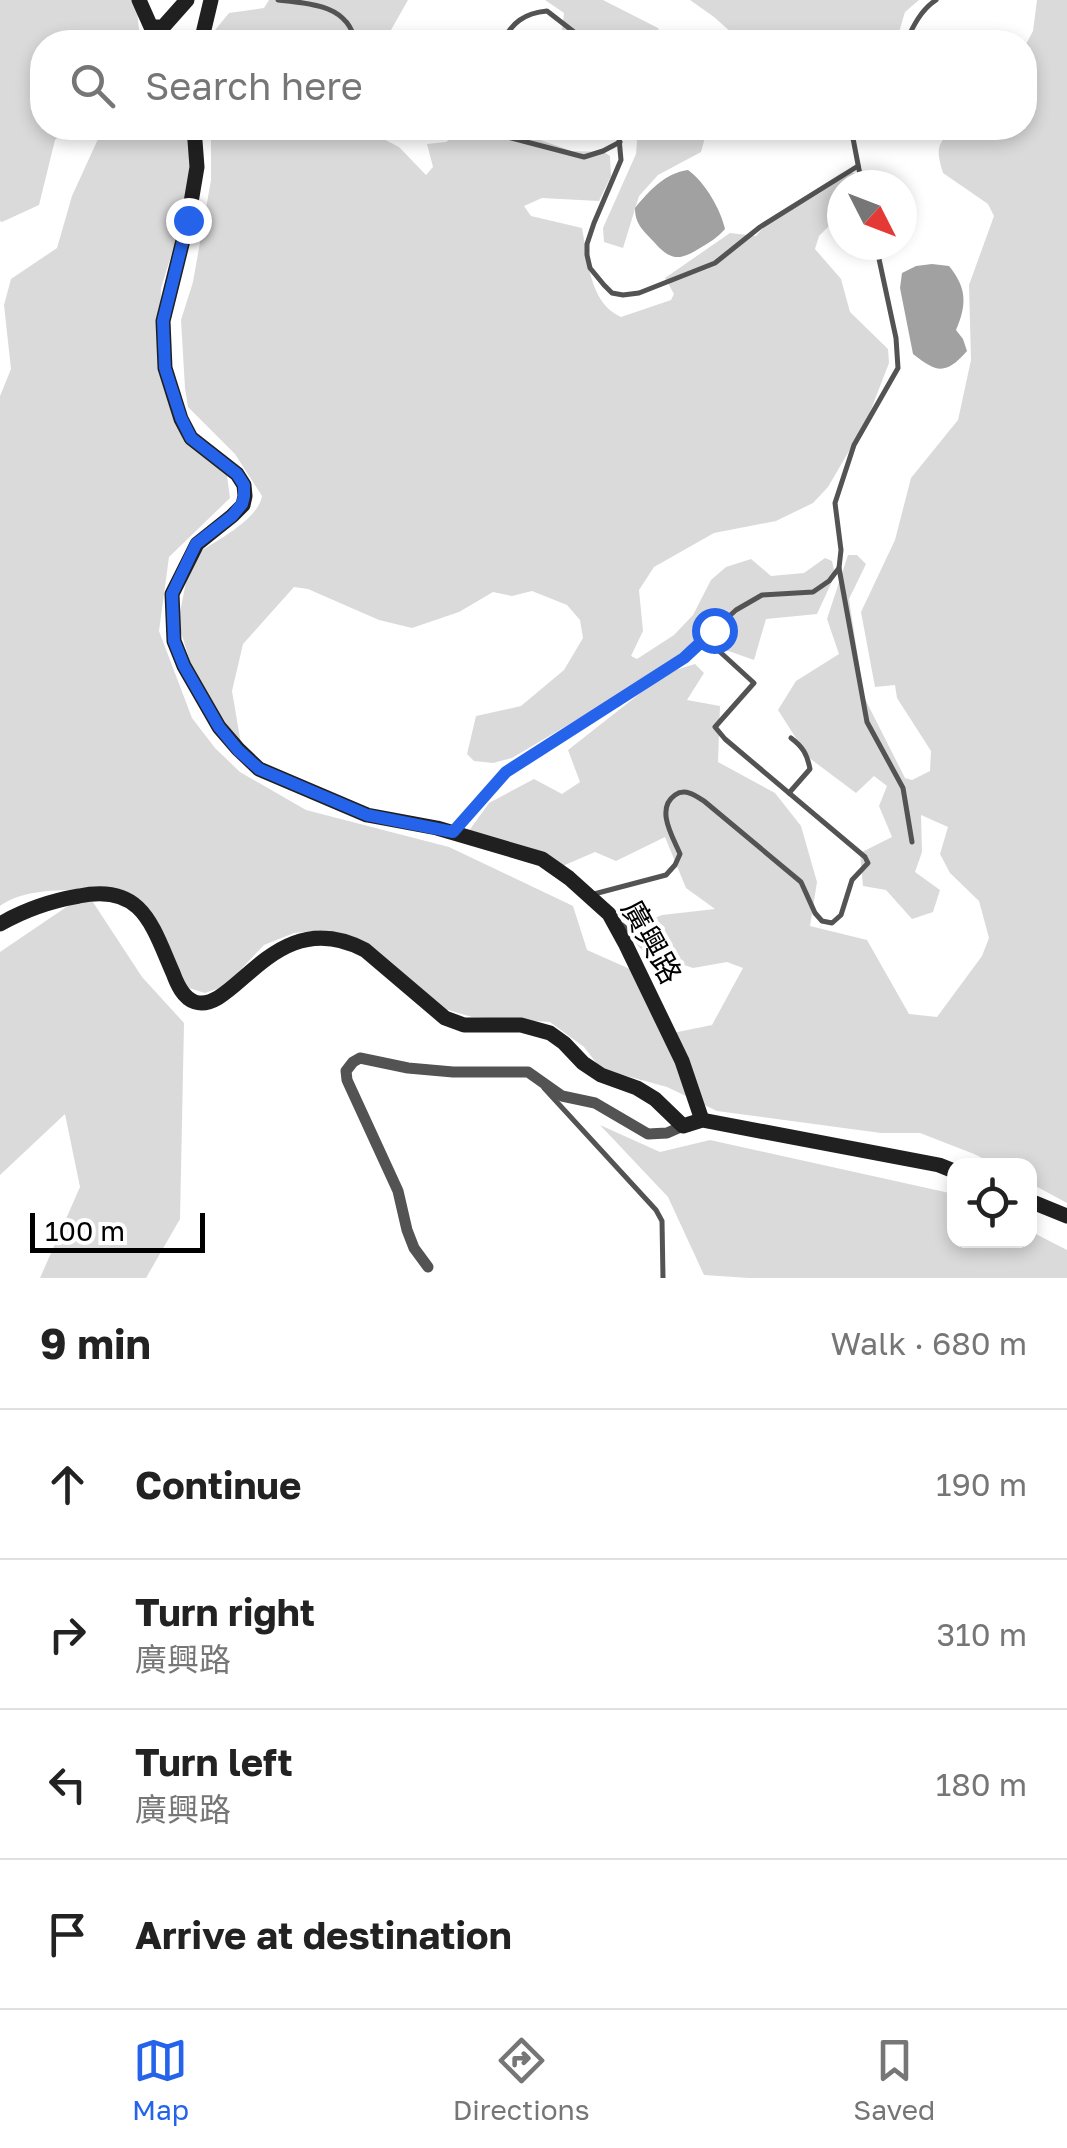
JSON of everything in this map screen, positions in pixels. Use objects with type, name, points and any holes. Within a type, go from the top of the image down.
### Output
[{"type":"street","points":[[139,0],[150,27],[164,27],[187,0]]},
{"type":"street","points":[[204,30],[211,0]]},
{"type":"street","name":"廣興路","points":[[195,140],[198,166],[163,321],[165,368],[191,438],[237,474],[244,485],[244,496],[232,516],[196,544],[172,594],[174,641],[184,666],[219,727],[259,769],[367,815],[453,832],[542,859],[588,895],[612,918],[682,1061],[702,1120]]},
{"type":"street","points":[[0,924],[22,911],[50,902],[99,892],[120,895],[148,917],[180,990],[192,1002],[205,1004],[223,995],[281,948],[321,938],[352,944],[365,950],[445,1018],[464,1024],[521,1025],[550,1033],[602,1075],[655,1099],[682,1126]]},
{"type":"street","points":[[428,1267],[414,1248],[398,1190],[347,1080],[346,1071],[360,1058],[453,1072],[528,1072],[562,1096],[595,1103],[648,1134],[667,1133],[702,1120],[947,1168]]},
{"type":"street","points":[[1037,1204],[1067,1216]]},
{"type":"lane","points":[[278,0],[327,8],[349,22],[351,30]]},
{"type":"lane","points":[[911,30],[936,0]]},
{"type":"lane","points":[[510,30],[516,20],[547,11],[572,30]]},
{"type":"lane","points":[[519,140],[584,157],[620,142],[621,160],[587,244],[590,268],[612,293],[622,295],[638,293],[716,262],[760,227],[858,166]]},
{"type":"lane","points":[[853,140],[859,170]]},
{"type":"lane","points":[[879,260],[896,338],[898,368],[854,446],[836,503],[841,550],[838,568],[867,722],[903,788],[912,842]]},
{"type":"lane","points":[[453,832],[506,772],[684,658],[736,610],[762,595],[813,592],[830,581],[838,568]]},
{"type":"lane","points":[[588,895],[666,876],[680,854],[665,810],[672,797],[682,792],[704,801],[802,882],[822,921],[832,923],[841,915],[852,880],[868,862],[715,727],[754,683],[718,651],[726,619]]},
{"type":"lane","points":[[789,793],[810,769],[802,746],[791,738]]},
{"type":"lane","points":[[612,918],[681,972]]},
{"type":"lane","points":[[528,1072],[656,1210],[662,1221],[663,1278]]},
{"type":"shaded area","points":[[0,0],[132,0],[139,30],[30,30],[30,140],[55,140],[39,205],[0,221]]},
{"type":"shaded area","points":[[269,0],[408,0],[391,30],[215,30],[229,13],[264,8]]},
{"type":"shaded area","points":[[545,0],[603,0],[659,30],[562,30],[564,13]]},
{"type":"shaded area","points":[[690,0],[919,0],[905,12],[900,30],[729,30]]},
{"type":"shaded area","points":[[1037,0],[1067,0],[1067,1203],[1037,1187],[1037,1158],[982,1158],[920,1133],[881,1133],[717,1111],[667,1087],[601,1069],[584,1047],[550,1022],[472,1017],[435,1006],[368,948],[323,930],[294,933],[264,945],[225,986],[205,993],[186,987],[162,931],[114,890],[39,892],[0,906],[0,396],[11,369],[4,305],[11,279],[57,248],[72,196],[98,140],[196,140],[197,173],[161,288],[159,372],[178,424],[226,468],[230,498],[169,557],[159,631],[192,718],[215,748],[240,772],[306,810],[449,847],[573,906],[587,950],[639,973],[663,1035],[712,1025],[743,968],[727,962],[693,968],[644,952],[623,930],[662,915],[715,909],[686,888],[665,837],[616,861],[595,852],[558,868],[466,835],[489,803],[534,779],[562,794],[580,782],[568,750],[666,673],[695,664],[704,673],[687,700],[720,706],[718,762],[775,793],[801,826],[817,882],[810,926],[867,940],[909,1014],[937,1017],[982,956],[989,938],[979,901],[950,873],[940,854],[948,827],[921,815],[922,852],[915,872],[940,890],[933,912],[912,919],[886,890],[863,886],[860,853],[892,837],[879,806],[887,786],[874,776],[856,793],[808,757],[778,710],[796,681],[839,654],[827,619],[848,555],[857,555],[866,564],[849,599],[864,697],[905,778],[912,780],[930,771],[931,751],[897,698],[895,685],[875,687],[861,612],[895,540],[911,478],[958,420],[971,360],[969,285],[994,216],[988,204],[943,173],[939,148],[943,140],[1037,140],[1037,30],[1033,30]]},
{"type":"shaded area","points":[[211,140],[385,140],[399,147],[426,175],[433,167],[427,144],[449,140],[540,140],[572,151],[604,152],[610,156],[611,176],[599,201],[542,198],[524,206],[531,216],[582,228],[596,291],[602,302],[621,317],[671,300],[674,294],[665,278],[730,233],[756,236],[773,216],[827,182],[827,228],[815,249],[841,279],[850,312],[888,349],[889,363],[867,420],[828,487],[813,503],[776,521],[714,533],[654,567],[639,590],[643,631],[631,656],[637,659],[674,635],[693,615],[711,580],[726,567],[751,559],[771,576],[804,573],[825,558],[832,561],[835,575],[817,614],[766,619],[754,660],[706,643],[512,758],[493,763],[474,761],[467,754],[476,716],[521,706],[564,670],[583,638],[580,620],[567,605],[532,591],[512,596],[493,592],[459,612],[412,628],[379,620],[308,589],[294,587],[243,644],[232,691],[241,744],[226,731],[191,665],[178,622],[191,557],[243,523],[262,496],[235,454],[188,407],[181,320],[193,282],[211,180]]},
{"type":"shaded area","points":[[637,140],[704,140],[701,152],[658,175],[639,196],[623,248],[604,242],[603,228],[636,154]]},
{"type":"shaded area","points":[[688,170],[711,197],[725,229],[692,252],[675,257],[664,252],[643,230],[635,208],[665,179]]},
{"type":"shaded area","points":[[932,264],[949,266],[963,297],[956,330],[967,351],[941,369],[913,354],[900,288],[902,273]]},
{"type":"shaded area","points":[[87,893],[142,977],[184,1023],[180,1219],[146,1278],[40,1278],[80,1187],[65,1114],[0,1175],[0,952]]},
{"type":"shaded area","points":[[600,1125],[660,1152],[710,1140],[947,1192],[947,1248],[1037,1248],[1037,1235],[1067,1250],[1067,1278],[704,1275],[668,1197]]},
{"type":"route","points":[[188,220],[163,321],[165,368],[191,438],[237,474],[244,485],[244,496],[232,516],[196,544],[172,594],[174,641],[219,727],[259,769],[367,815],[453,832],[506,772],[684,658],[714,630]]}]
